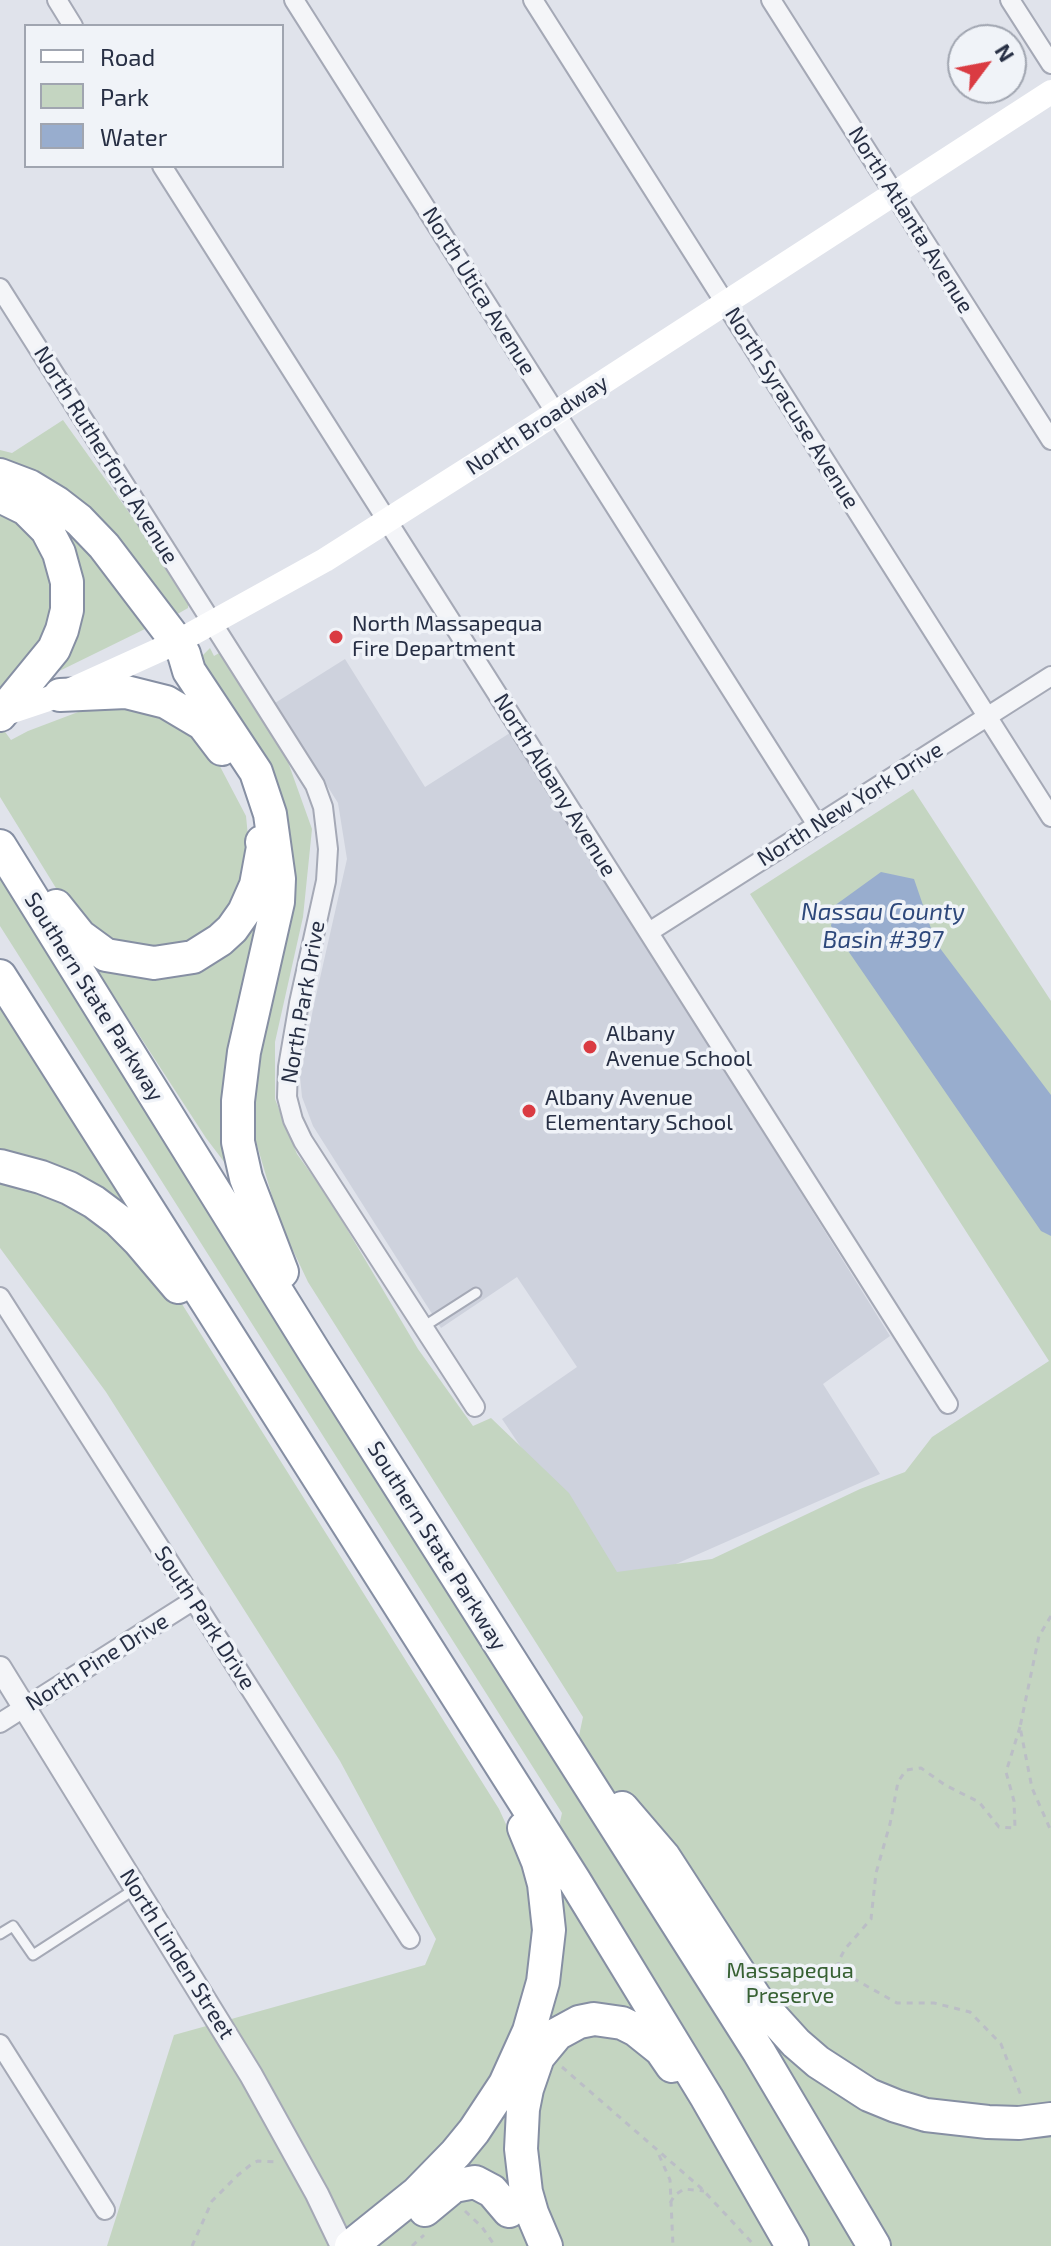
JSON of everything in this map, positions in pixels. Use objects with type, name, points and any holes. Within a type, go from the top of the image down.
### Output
[{"type":"highway","points":[[0,475],[29,486],[57,503],[104,546],[177,642],[189,671],[256,772],[270,814],[279,879],[278,902],[244,1052],[238,1101],[238,1142],[246,1178],[315,1353]]},
{"type":"highway","points":[[0,496],[26,509],[47,530],[59,553],[67,582],[67,610],[54,649],[0,715]]},
{"type":"highway","points":[[0,835],[80,936],[106,955],[137,962],[154,963],[193,957],[220,940],[244,912],[256,885],[263,847],[257,819],[244,784],[203,724],[166,702],[126,692],[60,695]]},
{"type":"highway","name":"Southern State Parkway","points":[[0,846],[315,1353],[759,2052],[874,2246]]},
{"type":"highway","points":[[0,976],[574,1880],[700,2086],[790,2246]]},
{"type":"highway","points":[[0,1166],[69,1188],[118,1220],[256,1378]]},
{"type":"highway","points":[[351,2246],[438,2173],[474,2131],[505,2084],[529,2031],[543,1982],[549,1930],[544,1884],[519,1819],[460,1722],[389,1586]]},
{"type":"highway","points":[[552,1727],[664,1857],[756,1999],[818,2062],[869,2095],[926,2115],[1019,2123],[1051,2119]]},
{"type":"highway","points":[[546,2246],[532,2213],[522,2169],[522,2128],[527,2089],[538,2057],[557,2034],[579,2022],[594,2019],[622,2023],[661,2050],[790,2246]]},
{"type":"highway","points":[[505,2084],[500,2137],[504,2182],[509,2211],[522,2246]]},
{"type":"highway","points":[[383,2246],[447,2191],[464,2183],[484,2185],[509,2211]]},
{"type":"main road","name":"North Broadway","points":[[0,715],[60,695],[177,642],[325,560],[1051,92]]},
{"type":"street","points":[[57,0],[72,24]]},
{"type":"street","name":"North Utica Avenue","points":[[294,0],[817,825]]},
{"type":"street","name":"North Syracuse Avenue","points":[[533,0],[1051,817]]},
{"type":"street","name":"North Atlanta Avenue","points":[[771,0],[1051,440]]},
{"type":"street","points":[[1010,0],[1051,64]]},
{"type":"street","name":"North Albany Avenue","points":[[163,168],[948,1404]]},
{"type":"street","name":"North Rutherford Avenue","points":[[0,288],[213,623]]},
{"type":"street","name":"North Park Drive","points":[[213,623],[315,785],[323,807],[328,849],[326,881],[288,1067],[287,1097],[293,1120],[303,1141],[475,1407]]},
{"type":"street","name":"North New York Drive","points":[[649,932],[1051,676]]},
{"type":"street","name":"South Park Drive","points":[[0,1297],[410,1939]]},
{"type":"street","name":"North Pine Drive","points":[[0,1723],[194,1600]]},
{"type":"street","name":"North Linden Street","points":[[0,1668],[274,2114],[342,2246]]},
{"type":"street","points":[[0,2044],[105,2210]]},
{"type":"lane","points":[[423,1327],[476,1293]]},
{"type":"lane","points":[[0,1934],[13,1926],[33,1955],[136,1888]]},
{"type":"path","points":[[1022,2098],[1001,2044],[970,2012],[934,2003],[897,2003],[840,1971],[838,1962],[871,1919],[876,1873],[898,1782],[906,1770],[921,1768],[945,1785],[979,1802],[999,1827],[1015,1828],[1014,1801],[1006,1772],[1020,1727],[1039,1636],[1051,1616]]},
{"type":"path","points":[[1020,1727],[1032,1788],[1051,1831]]},
{"type":"path","points":[[553,2059],[704,2191],[755,2246]]},
{"type":"path","points":[[658,2151],[670,2180],[673,2246]]},
{"type":"path","points":[[192,2246],[212,2201],[233,2179],[258,2161],[282,2163]]},
{"type":"path","points":[[670,2203],[684,2189],[704,2191]]},
{"type":"path","points":[[456,2208],[468,2212],[495,2246]]},
{"type":"path","points":[[412,2246],[428,2231]]},
{"type":"shaded area","name":"Albany Avenue Elementary School","points":[[345,659],[425,787],[513,731],[890,1336],[823,1384],[880,1474],[617,1590],[502,1419],[577,1367],[517,1277],[441,1328],[313,1126],[302,1097],[300,1076],[347,859],[338,803],[275,703]]},
{"type":"green space","points":[[63,420],[163,560],[188,601],[188,608],[174,616],[0,466],[0,450],[12,453]]},
{"type":"green space","points":[[19,488],[82,530],[149,627],[43,679],[77,620]]},
{"type":"green space","points":[[0,503],[35,525],[59,567],[59,626],[0,691]]},
{"type":"green space","name":"Massapequa Preserve","points":[[210,648],[214,656],[221,652],[288,762],[312,829],[303,917],[275,1042],[275,1099],[297,1154],[328,1197],[418,1349],[473,1426],[491,1418],[569,1493],[617,1572],[712,1559],[860,1489],[905,1472],[932,1437],[1049,1361],[750,894],[913,789],[1051,1001],[1051,2246],[107,2246],[174,2035],[425,1965],[436,1939],[340,1761],[106,1392],[0,1248],[0,1174],[51,1188],[165,1277],[499,1809],[521,1857],[535,1930],[562,1813],[0,926],[0,872],[571,1773],[583,1717],[308,1282],[280,1223],[254,1135],[255,1059],[289,839],[200,658]]},
{"type":"green space","points":[[130,702],[170,714],[214,755],[246,816],[252,877],[229,924],[186,951],[134,954],[94,933],[59,893],[0,797],[0,725],[11,740],[94,706]]},
{"type":"green space","points":[[266,893],[228,1167],[89,958],[147,973]]},
{"type":"green space","points":[[0,1002],[128,1207],[126,1214],[0,1155]]},
{"type":"water","name":"Nassau County Basin #397","points":[[881,872],[914,879],[936,943],[1051,1095],[1051,1236],[1041,1231],[831,926],[834,906]]},
{"type":"place","name":"North Massapequa Fire Department","points":[[336,637]]},
{"type":"place","name":"Albany Avenue School","points":[[590,1047]]},
{"type":"place","name":"Albany Avenue Elementary School","points":[[529,1111]]}]
